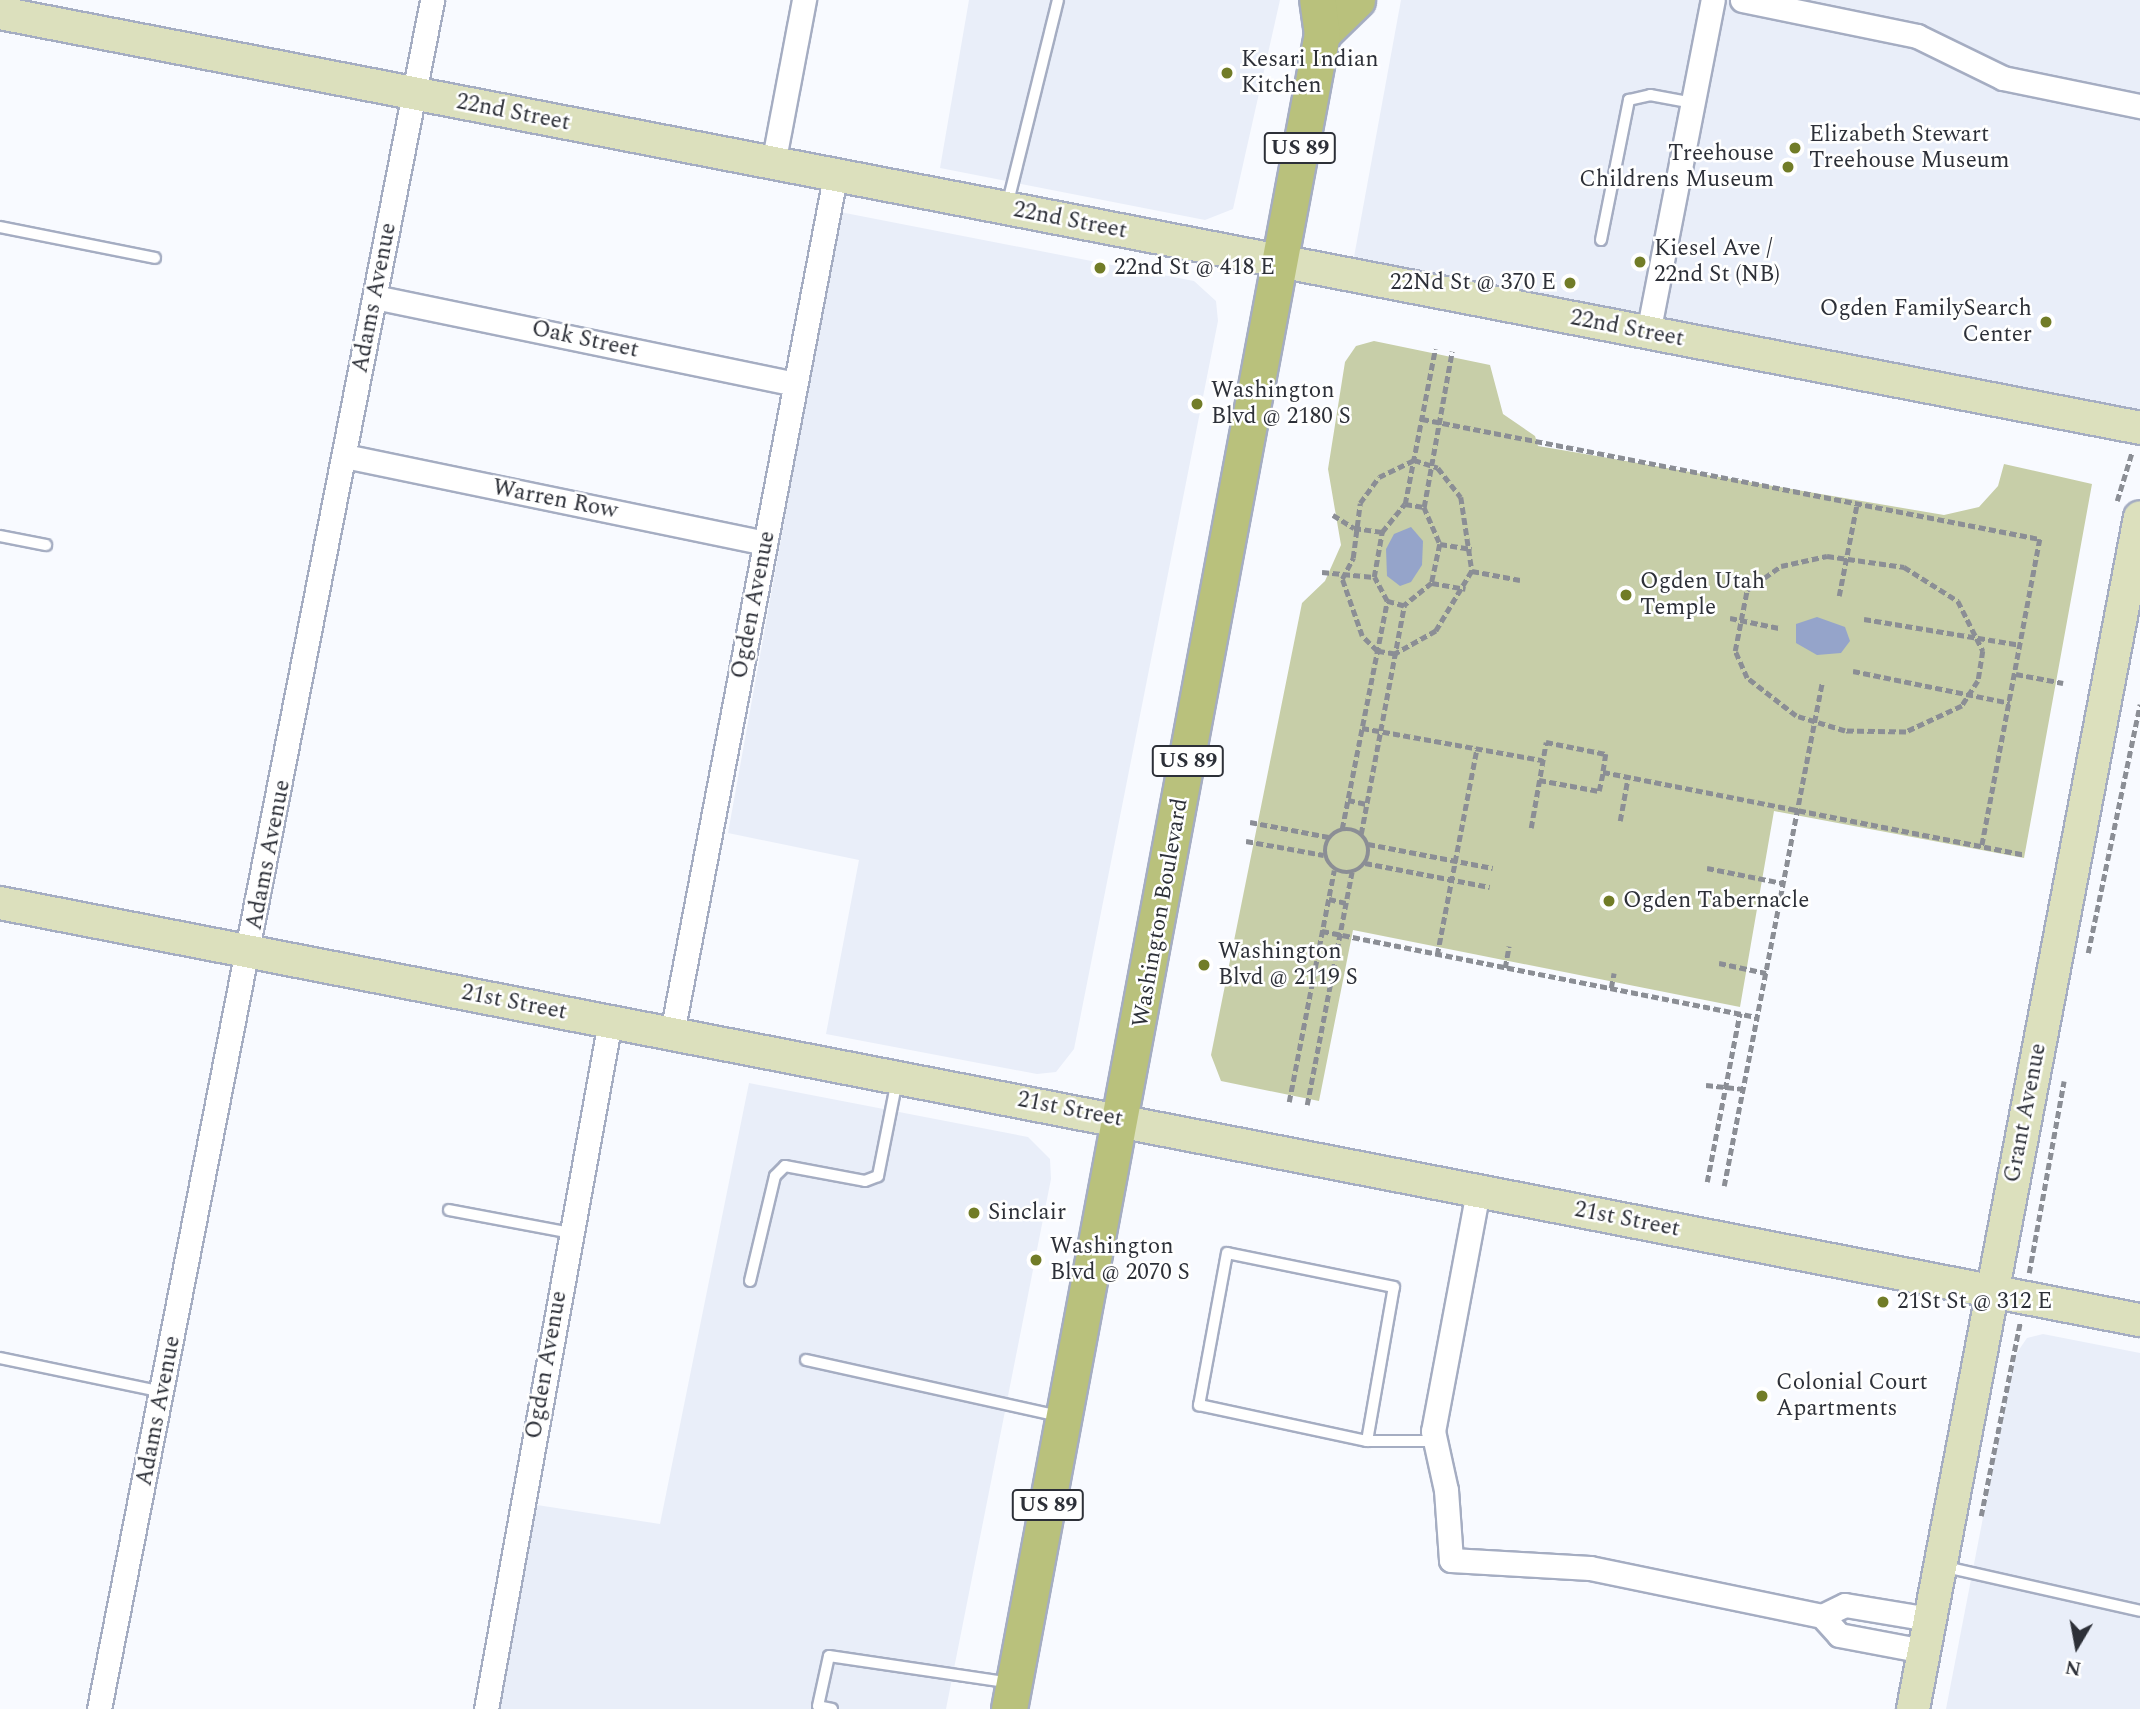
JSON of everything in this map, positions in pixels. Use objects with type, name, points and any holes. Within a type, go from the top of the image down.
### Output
[{"type":"main road","name":"Washington Boulevard","points":[[1011,1696],[1122,1120],[1322,34],[1317,0]]},
{"type":"main road","points":[[1322,34],[1357,0]]},
{"type":"street","name":"Adams Avenue","points":[[99,1709],[251,952],[432,0]]},
{"type":"street","points":[[773,164],[804,0]]},
{"type":"street","points":[[1648,333],[1713,0]]},
{"type":"street","points":[[1742,0],[1917,36],[2003,78],[2140,106]]},
{"type":"street","name":"22nd Street","points":[[0,13],[2140,428]]},
{"type":"street","name":"Ogden Avenue","points":[[672,1033],[835,177]]},
{"type":"street","name":"Oak Street","points":[[374,297],[795,384]]},
{"type":"street","name":"Warren Row","points":[[345,456],[765,543]]},
{"type":"street","name":"Grant Avenue","points":[[1913,1709],[2140,517]]},
{"type":"street","name":"21st Street","points":[[0,903],[2140,1320]]},
{"type":"street","name":"Ogden Avenue","points":[[486,1709],[610,1021]]},
{"type":"street","points":[[1478,1191],[1434,1441],[1446,1490],[1451,1560],[1590,1569],[1822,1616],[1839,1635],[1924,1651]]},
{"type":"street","points":[[1822,1616],[1845,1605],[1930,1619]]},
{"type":"lane","points":[[1006,209],[1058,0]]},
{"type":"lane","points":[[1601,240],[1629,100],[1650,95],[1693,103]]},
{"type":"lane","points":[[0,227],[155,258]]},
{"type":"lane","points":[[0,536],[47,545]]},
{"type":"lane","points":[[750,1282],[775,1176],[785,1166],[865,1181],[878,1176],[898,1077]]},
{"type":"lane","points":[[449,1210],[571,1233]]},
{"type":"lane","points":[[1367,1441],[1394,1287],[1227,1253],[1199,1405],[1367,1441],[1434,1441]]},
{"type":"lane","points":[[0,1358],[163,1392]]},
{"type":"lane","points":[[806,1360],[1065,1417]]},
{"type":"lane","points":[[1940,1566],[2140,1611]]},
{"type":"lane","points":[[832,1709],[818,1706],[829,1656],[1011,1696]]},
{"type":"path","points":[[1342,829],[1387,601],[1374,578],[1382,531],[1405,504],[1435,349]]},
{"type":"path","points":[[1361,834],[1404,606],[1432,583],[1440,544],[1424,507],[1452,352]]},
{"type":"path","points":[[1422,419],[2040,539],[1982,846]]},
{"type":"path","points":[[1414,460],[1432,464],[1461,496],[1472,550],[1472,570],[1465,589],[1436,631],[1395,654],[1377,651],[1350,618],[1342,579],[1346,572],[1360,503],[1379,477],[1414,460]]},
{"type":"path","points":[[1839,596],[1857,503]]},
{"type":"path","points":[[1405,504],[1424,507]]},
{"type":"path","points":[[1333,515],[1354,528],[1382,531]]},
{"type":"path","points":[[1440,544],[1472,550]]},
{"type":"path","points":[[1847,557],[1922,575],[1958,601],[1980,638],[1983,667],[1971,695],[1946,717],[1906,732],[1854,732],[1814,723],[1772,701],[1747,678],[1735,651],[1741,620],[1747,590],[1768,572],[1808,558],[1847,557]]},
{"type":"path","points":[[1472,570],[1520,580]]},
{"type":"path","points":[[1322,572],[1346,572],[1374,578]]},
{"type":"path","points":[[1432,583],[1465,589]]},
{"type":"path","points":[[1387,601],[1404,606]]},
{"type":"path","points":[[1730,618],[1779,628]]},
{"type":"path","points":[[1864,619],[2021,645]]},
{"type":"path","points":[[1853,671],[2010,704]]},
{"type":"path","points":[[2016,674],[2063,683]]},
{"type":"path","points":[[1724,1186],[1822,682]]},
{"type":"path","points":[[2087,960],[2140,704]]},
{"type":"path","points":[[1362,728],[1542,760]]},
{"type":"path","points":[[1531,828],[1542,760],[1546,742],[1606,754],[1600,791],[1539,780]]},
{"type":"path","points":[[1437,955],[1477,748]]},
{"type":"path","points":[[1603,772],[2025,855]]},
{"type":"path","points":[[1620,821],[1628,777]]},
{"type":"path","points":[[1348,800],[1367,804]]},
{"type":"path","points":[[1250,822],[1329,837],[1342,829],[1361,834],[1368,844],[1366,863]]},
{"type":"path","points":[[1289,1102],[1334,870],[1325,855],[1329,837]]},
{"type":"path","points":[[1246,841],[1325,855]]},
{"type":"path","points":[[1368,844],[1493,868]]},
{"type":"path","points":[[1307,1105],[1352,873],[1366,863],[1490,887]]},
{"type":"path","points":[[1707,868],[1783,883]]},
{"type":"path","points":[[1334,870],[1352,873]]},
{"type":"path","points":[[1329,899],[1346,903]]},
{"type":"path","points":[[1322,931],[1757,1017]]},
{"type":"path","points":[[1505,968],[1509,946]]},
{"type":"path","points":[[1718,963],[1766,972]]},
{"type":"path","points":[[1315,971],[1332,975]]},
{"type":"path","points":[[1611,988],[1614,973]]},
{"type":"path","points":[[1707,1182],[1740,1013]]},
{"type":"path","points":[[1980,1520],[2066,1067]]},
{"type":"path","points":[[1706,1085],[1743,1089]]},
{"type":"shaded area","points":[[969,0],[1280,0],[1233,209],[1205,220],[940,168]]},
{"type":"shaded area","points":[[1401,0],[2140,0],[2140,411],[1354,257]]},
{"type":"shaded area","points":[[840,212],[1194,281],[1216,301],[1218,321],[1074,1049],[1056,1072],[1037,1074],[826,1034],[859,860],[728,833]]},
{"type":"shaded area","points":[[749,1083],[1028,1137],[1050,1159],[1051,1179],[946,1709],[498,1709],[537,1505],[660,1524]]},
{"type":"shaded area","points":[[2043,1334],[2140,1353],[2140,1709],[1946,1709],[2014,1357],[2027,1338]]},
{"type":"green space","points":[[1374,341],[1490,365],[1503,414],[1535,436],[1538,446],[1944,515],[1979,507],[1998,486],[2004,464],[2092,484],[2024,858],[1774,811],[1740,1007],[1353,930],[1319,1101],[1221,1081],[1211,1055],[1302,603],[1325,581],[1341,545],[1328,469],[1345,362],[1356,346]]},
{"type":"water","points":[[1411,527],[1423,541],[1422,565],[1411,582],[1400,586],[1387,576],[1386,549],[1394,534]]},
{"type":"water","points":[[1817,617],[1845,627],[1850,641],[1841,653],[1817,655],[1796,643],[1796,624]]},
{"type":"place","name":"Kesari Indian Kitchen","points":[[1227,73]]},
{"type":"place","name":"Elizabeth Stewart Treehouse Museum","points":[[1795,148]]},
{"type":"place","name":"Treehouse Childrens Museum","points":[[1788,167]]},
{"type":"place","name":"Kiesel Ave / 22nd St (NB)","points":[[1640,262]]},
{"type":"place","name":"22nd St @ 418 E","points":[[1100,268]]},
{"type":"place","name":"22Nd St @ 370 E","points":[[1570,283]]},
{"type":"place","name":"Ogden FamilySearch Center","points":[[2046,322]]},
{"type":"place","name":"Washington Blvd @ 2180 S","points":[[1197,404]]},
{"type":"place","name":"Ogden Utah Temple","points":[[1626,595]]},
{"type":"place","name":"Ogden Tabernacle","points":[[1609,901]]},
{"type":"place","name":"Washington Blvd @ 2119 S","points":[[1204,965]]},
{"type":"place","name":"Sinclair","points":[[974,1213]]},
{"type":"place","name":"Washington Blvd @ 2070 S","points":[[1036,1260]]},
{"type":"place","name":"21St St @ 312 E","points":[[1883,1302]]},
{"type":"place","name":"Colonial Court Apartments","points":[[1762,1396]]}]
